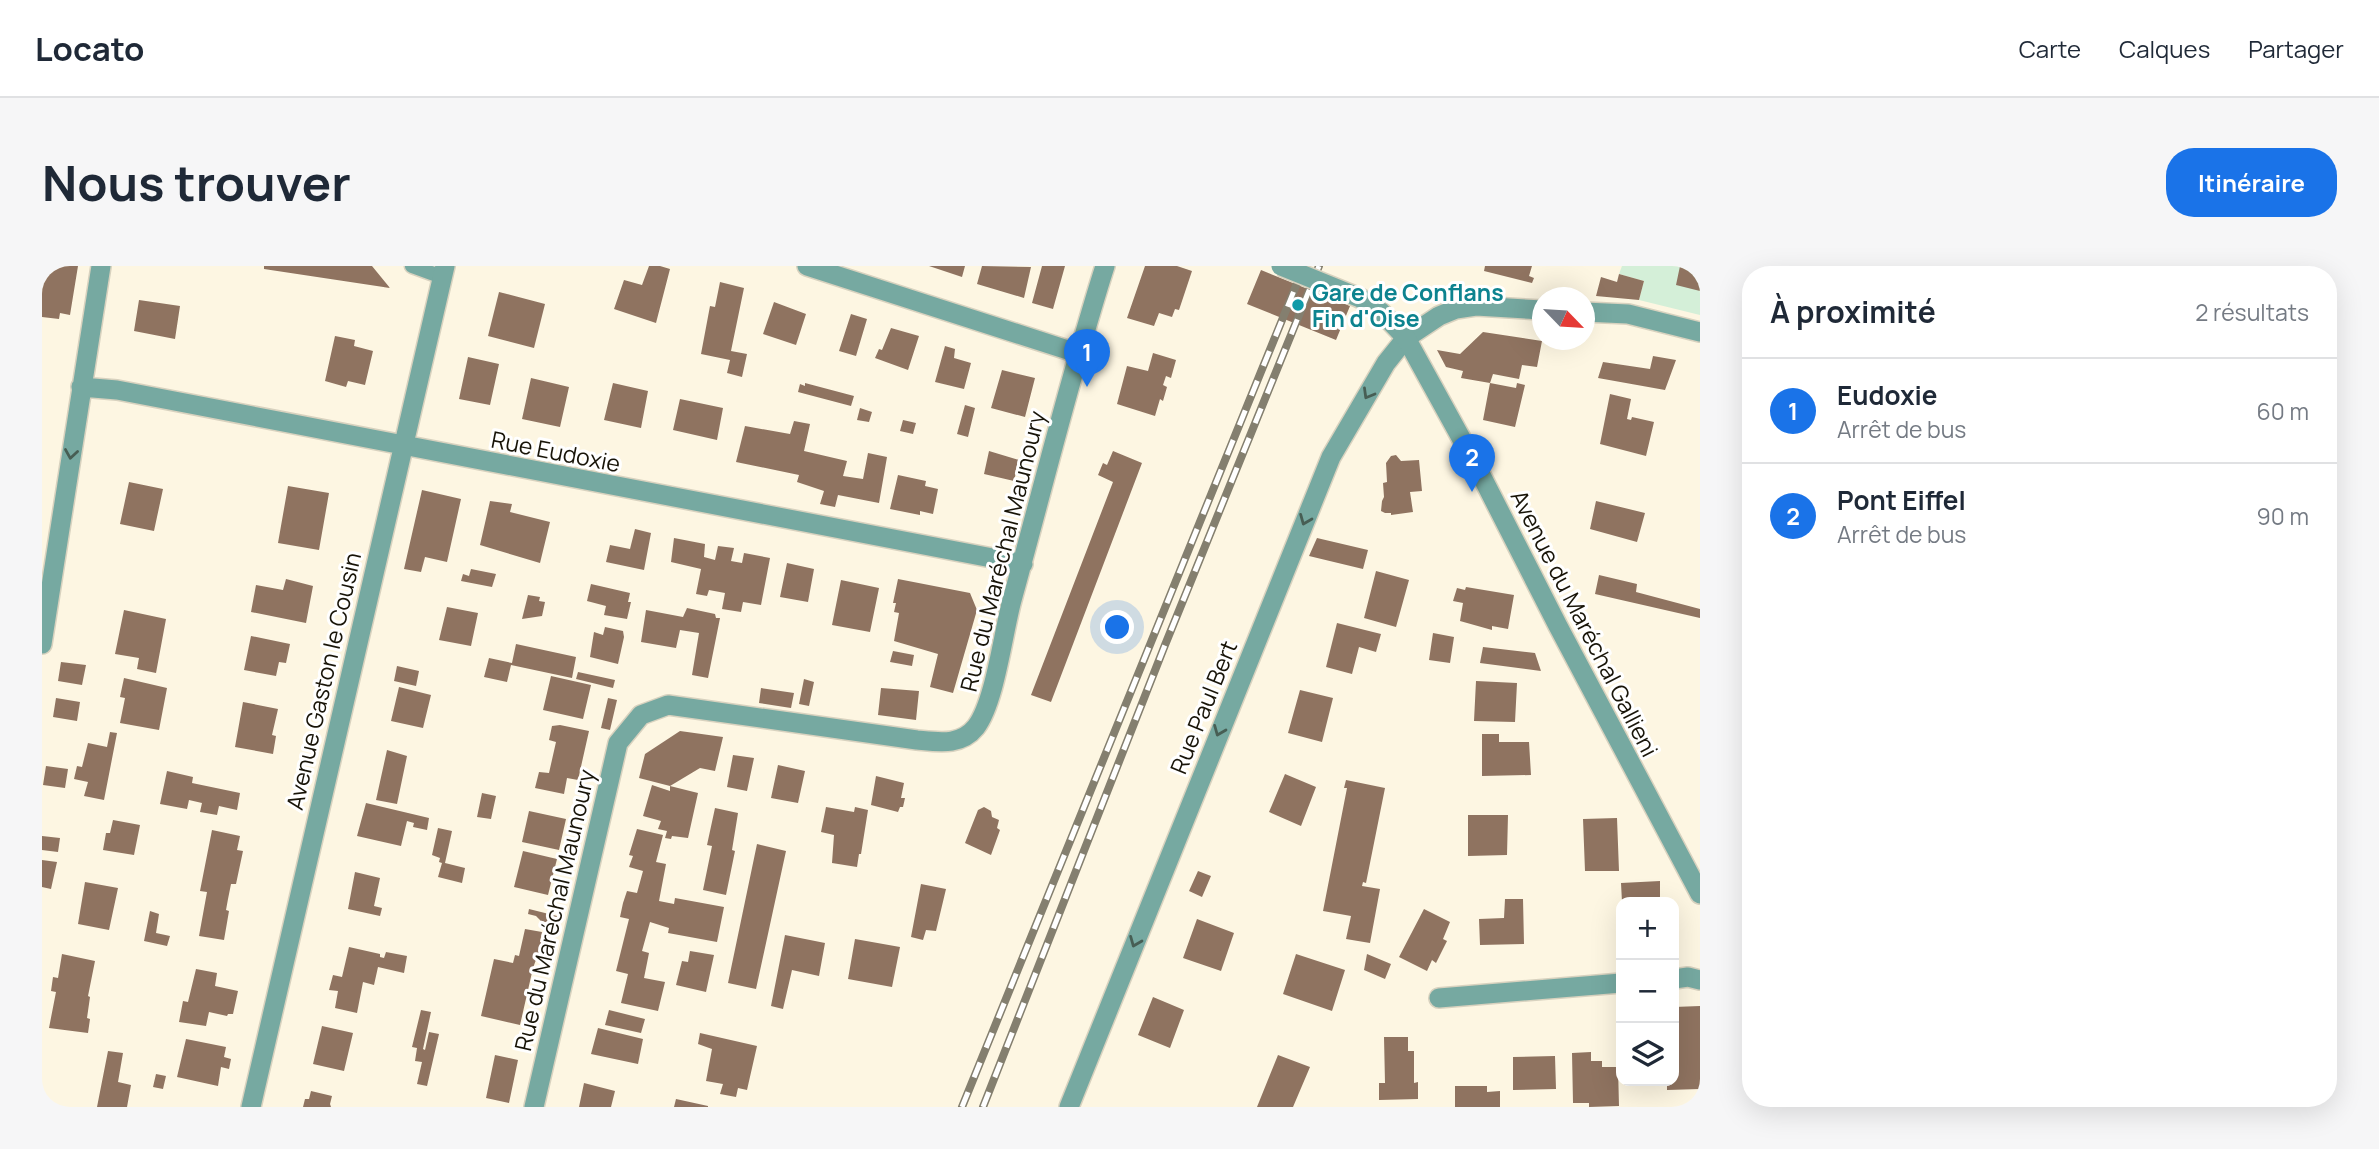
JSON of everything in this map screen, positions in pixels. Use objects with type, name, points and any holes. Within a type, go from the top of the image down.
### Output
[{"type":"street","points":[[42,644],[101,266]]},
{"type":"street","points":[[807,266],[1077,353]]},
{"type":"street","name":"Rue du Maréchal Maunoury","points":[[534,1107],[618,743],[641,715],[668,705],[953,743],[975,729],[986,709],[1077,353],[1105,266]]},
{"type":"street","name":"Avenue du Maréchal Gallieni","points":[[1281,266],[1360,298],[1381,312],[1406,338],[1477,467],[1700,894]]},
{"type":"street","name":"Avenue Gaston le Cousin","points":[[251,1107],[443,271]]},
{"type":"street","name":"Rue Paul Bert","points":[[1069,1107],[1331,457],[1386,363],[1406,338],[1439,316],[1456,309],[1476,306],[1532,309]]},
{"type":"street","points":[[1595,312],[1628,314],[1700,332]]},
{"type":"street","name":"Rue Eudoxie","points":[[81,387],[117,390],[1023,564]]},
{"type":"street","points":[[1679,978],[1700,980]]},
{"type":"street","points":[[1439,998],[1616,983]]},
{"type":"lane","points":[[412,266],[443,271]]},
{"type":"green space","points":[[1622,266],[1700,266],[1700,315],[1639,300],[1644,281],[1619,274]]},
{"type":"building","points":[[42,266],[78,266],[70,315],[60,313],[59,319],[42,317]]},
{"type":"building","points":[[264,266],[372,266],[390,288],[264,269]]},
{"type":"building","points":[[649,266],[670,269],[656,323],[614,309],[624,280],[642,285]]},
{"type":"building","points":[[929,266],[965,266],[962,277]]},
{"type":"building","points":[[982,266],[1031,267],[1024,298],[977,284]]},
{"type":"building","points":[[1042,266],[1065,266],[1053,309],[1032,303]]},
{"type":"building","points":[[1145,266],[1177,266],[1192,271],[1179,310],[1175,309],[1172,317],[1159,313],[1154,326],[1127,318]]},
{"type":"building","points":[[1485,266],[1532,266],[1529,276],[1534,278],[1532,283],[1484,271]]},
{"type":"building","points":[[1680,266],[1700,266],[1700,291],[1676,285]]},
{"type":"building","name":"Gare de Conflans Fin d'Oise","points":[[1261,270],[1350,306],[1336,340],[1247,304]]},
{"type":"building","points":[[1619,274],[1644,281],[1639,300],[1596,296],[1601,277],[1617,282]]},
{"type":"building","points":[[720,282],[744,288],[731,351],[747,354],[742,377],[727,373],[730,360],[701,354],[710,306],[715,307]]},
{"type":"building","points":[[499,292],[545,304],[534,348],[488,336]]},
{"type":"building","points":[[139,300],[180,306],[175,339],[134,331]]},
{"type":"building","points":[[774,302],[806,314],[796,345],[763,334]]},
{"type":"building","points":[[851,314],[867,319],[856,356],[839,351]]},
{"type":"building","points":[[891,328],[919,336],[908,370],[875,358],[879,349],[882,350]]},
{"type":"building","points":[[1483,332],[1532,339],[1532,350],[1540,350],[1537,367],[1522,365],[1519,379],[1493,374],[1490,383],[1461,378],[1463,371],[1446,367],[1437,350],[1460,354]]},
{"type":"building","points":[[335,336],[355,340],[354,346],[373,351],[365,385],[348,381],[346,387],[325,381]]},
{"type":"building","points":[[945,346],[955,349],[954,358],[971,363],[964,389],[935,382]]},
{"type":"building","points":[[1153,353],[1176,360],[1171,378],[1166,376],[1163,385],[1167,387],[1155,416],[1117,404],[1127,366],[1148,371]]},
{"type":"building","points":[[1653,356],[1676,360],[1665,390],[1598,378],[1603,362],[1650,369]]},
{"type":"building","points":[[468,357],[499,364],[490,405],[459,399]]},
{"type":"building","points":[[1002,370],[1035,378],[1025,417],[991,408]]},
{"type":"building","points":[[531,378],[569,387],[560,427],[522,419]]},
{"type":"building","points":[[613,383],[648,391],[641,428],[604,420]]},
{"type":"building","points":[[805,383],[854,396],[851,406],[798,392],[800,384],[805,386]]},
{"type":"building","points":[[1490,383],[1516,388],[1517,383],[1525,385],[1515,427],[1483,420]]},
{"type":"building","points":[[1610,394],[1631,399],[1627,419],[1631,420],[1632,417],[1654,422],[1646,456],[1600,444]]},
{"type":"building","points":[[680,399],[723,408],[717,440],[673,430]]},
{"type":"building","points":[[965,405],[975,408],[968,437],[957,434]]},
{"type":"building","points":[[860,408],[872,412],[869,422],[857,420]]},
{"type":"building","points":[[903,420],[916,423],[913,434],[900,431]]},
{"type":"building","points":[[794,421],[810,424],[804,451],[847,461],[843,476],[863,479],[868,453],[887,457],[879,503],[838,495],[835,507],[820,504],[824,491],[797,482],[799,475],[736,462],[745,426],[790,434]]},
{"type":"building","points":[[989,451],[1019,460],[1014,481],[984,474]]},
{"type":"building","points":[[1113,451],[1142,463],[1051,702],[1031,695],[1113,482],[1098,475],[1103,463],[1107,465]]},
{"type":"building","points":[[1396,455],[1401,461],[1419,460],[1422,491],[1410,492],[1413,512],[1391,515],[1381,511],[1383,483],[1387,482],[1386,463],[1391,456]]},
{"type":"building","points":[[898,475],[926,481],[925,486],[938,489],[933,514],[920,511],[920,515],[890,509]]},
{"type":"building","points":[[129,482],[163,489],[154,531],[120,524]]},
{"type":"building","points":[[288,486],[329,493],[319,550],[278,543]]},
{"type":"building","points":[[422,490],[461,499],[447,562],[425,557],[421,572],[404,569]]},
{"type":"building","points":[[490,501],[512,504],[510,512],[550,522],[540,563],[480,545]]},
{"type":"building","points":[[1596,501],[1645,513],[1637,542],[1590,529]]},
{"type":"building","points":[[635,529],[651,533],[644,570],[606,562],[610,545],[630,549]]},
{"type":"building","points":[[674,538],[705,544],[704,557],[715,560],[718,546],[734,548],[731,561],[742,563],[744,553],[770,558],[761,605],[743,602],[741,612],[722,609],[725,593],[709,590],[707,596],[696,594],[701,569],[671,562]]},
{"type":"building","points":[[1317,538],[1368,550],[1363,569],[1309,556]]},
{"type":"building","points":[[787,563],[814,569],[808,602],[780,597]]},
{"type":"building","points":[[471,569],[496,574],[492,587],[461,581],[463,574],[469,576]]},
{"type":"building","points":[[1376,571],[1409,580],[1396,627],[1364,618]]},
{"type":"building","points":[[1599,575],[1637,584],[1636,592],[1700,609],[1700,618],[1595,594]]},
{"type":"building","points":[[286,579],[313,586],[306,623],[251,612],[256,585],[283,590]]},
{"type":"building","points":[[898,579],[970,593],[977,610],[953,693],[930,687],[938,654],[894,641],[899,613],[894,612],[896,603],[893,603]]},
{"type":"building","points":[[841,580],[879,588],[870,632],[832,625]]},
{"type":"building","points":[[591,584],[630,593],[627,619],[604,615],[606,606],[587,601]]},
{"type":"building","points":[[1466,587],[1514,595],[1508,629],[1492,626],[1492,630],[1460,621],[1463,603],[1453,601],[1457,588],[1465,590]]},
{"type":"building","points":[[528,595],[540,597],[539,601],[545,602],[542,616],[522,619]]},
{"type":"building","points":[[447,607],[478,613],[471,646],[439,640]]},
{"type":"building","points":[[687,608],[715,614],[716,618],[720,618],[708,678],[692,675],[699,633],[680,630],[676,648],[641,642],[646,610],[683,617]]},
{"type":"building","points":[[124,610],[166,619],[156,673],[137,669],[139,658],[115,654]]},
{"type":"building","points":[[1337,623],[1381,634],[1376,652],[1359,647],[1352,674],[1326,667]]},
{"type":"building","points":[[605,627],[623,631],[618,664],[590,657],[594,632],[603,635]]},
{"type":"building","points":[[1433,633],[1454,637],[1450,663],[1429,660]]},
{"type":"building","points":[[251,636],[290,644],[286,663],[279,662],[276,676],[244,670]]},
{"type":"building","points":[[516,644],[576,657],[572,678],[511,665],[507,682],[484,677],[489,658],[512,663]]},
{"type":"building","points":[[1483,647],[1535,653],[1541,671],[1480,663]]},
{"type":"building","points":[[893,651],[914,655],[912,666],[890,662]]},
{"type":"building","points":[[61,662],[86,665],[82,685],[58,681]]},
{"type":"building","points":[[397,666],[419,671],[416,686],[394,681]]},
{"type":"building","points":[[578,672],[615,680],[613,688],[576,679]]},
{"type":"building","points":[[551,676],[591,685],[583,719],[543,710]]},
{"type":"building","points":[[124,678],[167,688],[159,730],[120,723],[125,698],[120,697]]},
{"type":"building","points":[[804,679],[814,682],[809,706],[799,704]]},
{"type":"building","points":[[1476,681],[1517,683],[1515,722],[1474,721]]},
{"type":"building","points":[[399,687],[431,695],[423,728],[391,721]]},
{"type":"building","points":[[761,688],[794,693],[791,708],[759,703]]},
{"type":"building","points":[[881,688],[919,691],[916,720],[878,715]]},
{"type":"building","points":[[1300,690],[1333,698],[1322,742],[1288,733]]},
{"type":"building","points":[[56,698],[80,702],[77,721],[53,717]]},
{"type":"building","points":[[608,698],[617,700],[610,730],[601,728]]},
{"type":"building","points":[[243,702],[278,709],[272,735],[276,736],[273,754],[235,747]]},
{"type":"building","points":[[552,726],[589,731],[578,780],[567,778],[564,794],[535,788],[539,772],[549,773],[556,742],[549,740]]},
{"type":"building","points":[[680,731],[723,737],[715,771],[700,768],[670,786],[639,778],[645,754]]},
{"type":"building","points":[[110,732],[117,733],[104,800],[84,796],[88,782],[74,779],[77,766],[82,767],[88,743],[107,747]]},
{"type":"building","points":[[1482,734],[1499,734],[1499,742],[1529,742],[1531,775],[1482,776]]},
{"type":"building","points":[[387,750],[407,756],[397,804],[376,800]]},
{"type":"building","points":[[733,755],[754,758],[747,791],[727,787]]},
{"type":"building","points":[[778,765],[805,771],[798,803],[771,798]]},
{"type":"building","points":[[46,766],[68,769],[65,788],[43,785]]},
{"type":"building","points":[[167,771],[193,777],[192,783],[240,793],[237,810],[219,806],[217,815],[200,812],[202,803],[189,800],[187,809],[160,804]]},
{"type":"building","points":[[1285,774],[1316,787],[1301,826],[1269,812]]},
{"type":"building","points":[[876,776],[904,783],[901,798],[905,798],[903,807],[900,807],[898,812],[871,805]]},
{"type":"building","points":[[1346,780],[1385,788],[1366,883],[1363,882],[1362,886],[1380,889],[1370,943],[1346,939],[1351,916],[1323,911],[1347,788],[1344,788]]},
{"type":"building","points":[[652,785],[670,791],[670,786],[698,793],[688,838],[665,838],[667,831],[658,829],[661,821],[643,816]]},
{"type":"building","points":[[482,793],[496,796],[491,819],[477,817]]},
{"type":"building","points":[[366,803],[429,818],[427,830],[413,827],[414,823],[407,821],[401,846],[357,836]]},
{"type":"building","points":[[826,807],[854,812],[855,807],[868,810],[857,867],[832,863],[834,835],[821,832]]},
{"type":"building","points":[[984,807],[991,811],[992,817],[999,820],[997,828],[1000,830],[991,855],[965,843],[978,810]]},
{"type":"building","points":[[715,808],[738,813],[732,850],[735,851],[726,895],[703,890],[712,846],[707,845]]},
{"type":"building","points":[[529,811],[566,819],[559,850],[522,842]]},
{"type":"building","points":[[1468,815],[1508,815],[1507,855],[1468,856]]},
{"type":"building","points":[[1617,818],[1619,871],[1585,871],[1583,819]]},
{"type":"building","points":[[113,820],[140,825],[134,855],[103,850],[106,833],[110,833]]},
{"type":"building","points":[[438,828],[452,831],[445,863],[465,868],[462,883],[438,877],[442,863],[439,862],[440,858],[432,855]]},
{"type":"building","points":[[637,829],[663,835],[656,862],[666,864],[659,901],[674,904],[675,898],[724,907],[717,942],[668,933],[669,928],[650,922],[642,951],[649,953],[644,978],[665,982],[658,1011],[621,1003],[628,974],[616,971],[629,919],[620,917],[623,903],[627,891],[637,893],[643,871],[629,867],[633,856],[629,855]]},
{"type":"building","points":[[212,830],[240,836],[237,850],[243,851],[236,884],[231,884],[224,940],[199,936],[207,892],[200,891]]},
{"type":"building","points":[[42,836],[60,838],[58,852],[42,850]]},
{"type":"building","points":[[757,844],[786,851],[756,989],[728,983]]},
{"type":"building","points":[[523,851],[557,859],[548,895],[514,887]]},
{"type":"building","points":[[42,860],[57,862],[51,889],[42,887]]},
{"type":"building","points":[[1198,871],[1211,876],[1202,897],[1189,891]]},
{"type":"building","points":[[355,872],[380,878],[374,906],[382,908],[380,916],[348,909]]},
{"type":"building","points":[[1660,881],[1660,897],[1622,897],[1621,883]]},
{"type":"building","points":[[85,882],[118,888],[109,930],[78,924]]},
{"type":"building","points":[[921,884],[946,889],[936,931],[926,930],[923,940],[911,937]]},
{"type":"building","points":[[1505,899],[1523,899],[1524,944],[1480,945],[1479,919],[1504,918]]},
{"type":"building","points":[[529,909],[557,916],[554,924],[528,914]]},
{"type":"building","points":[[1424,909],[1450,922],[1443,939],[1447,941],[1436,963],[1432,960],[1427,971],[1399,957]]},
{"type":"building","points":[[150,911],[159,914],[156,933],[170,936],[167,946],[144,941]]},
{"type":"building","points":[[1197,919],[1234,933],[1221,971],[1183,958]]},
{"type":"building","points":[[525,929],[542,932],[540,942],[548,944],[545,959],[537,957],[533,968],[520,1025],[481,1016],[494,959],[513,963],[515,955],[519,956]]},
{"type":"building","points":[[785,935],[825,943],[819,976],[792,970],[783,1009],[771,1006]]},
{"type":"building","points":[[855,939],[900,947],[892,987],[848,979]]},
{"type":"building","points":[[349,947],[380,954],[380,957],[384,958],[386,952],[407,956],[404,973],[378,967],[374,985],[363,982],[357,1013],[335,1008],[338,991],[329,990],[333,975],[342,977]]},
{"type":"building","points":[[690,951],[714,955],[706,992],[676,985],[682,961],[688,962]]},
{"type":"building","points":[[62,954],[95,961],[88,996],[88,1033],[49,1028],[56,992],[51,991],[53,977],[58,978]]},
{"type":"building","points":[[1296,954],[1345,970],[1332,1011],[1283,994]]},
{"type":"building","points":[[1367,954],[1391,964],[1385,979],[1364,970]]},
{"type":"building","points":[[196,969],[217,973],[215,986],[238,991],[233,1014],[227,1016],[209,1012],[206,1026],[179,1022],[183,1001],[188,1002]]},
{"type":"building","points":[[1153,997],[1184,1010],[1170,1048],[1138,1035]]},
{"type":"building","points":[[1700,1006],[1700,1089],[1667,1090],[1667,1086],[1679,1086],[1679,1007]]},
{"type":"building","points":[[421,1010],[431,1012],[423,1049],[425,1050],[429,1032],[439,1034],[427,1086],[417,1084],[422,1062],[415,1061],[417,1048],[412,1047]]},
{"type":"building","points":[[609,1010],[645,1019],[641,1033],[605,1025]]},
{"type":"building","points":[[322,1026],[353,1033],[344,1071],[313,1064]]},
{"type":"building","points":[[598,1028],[643,1039],[638,1064],[591,1054]]},
{"type":"building","points":[[700,1033],[757,1046],[747,1090],[738,1088],[736,1097],[720,1094],[723,1084],[706,1081],[712,1049],[698,1044]]},
{"type":"building","points":[[1384,1037],[1408,1037],[1408,1051],[1414,1051],[1414,1083],[1418,1082],[1418,1099],[1379,1100],[1379,1083],[1385,1083]]},
{"type":"building","points":[[186,1039],[226,1047],[224,1057],[231,1059],[229,1069],[221,1067],[218,1086],[177,1077]]},
{"type":"building","points":[[108,1051],[123,1053],[118,1082],[131,1085],[127,1107],[97,1107]]},
{"type":"building","points":[[1591,1052],[1591,1061],[1602,1061],[1602,1067],[1616,1067],[1619,1106],[1589,1107],[1589,1103],[1573,1103],[1572,1053]]},
{"type":"building","points":[[495,1055],[518,1060],[509,1103],[486,1098]]},
{"type":"building","points":[[1278,1055],[1310,1067],[1293,1107],[1257,1107]]},
{"type":"building","points":[[1555,1056],[1556,1089],[1513,1090],[1513,1057]]},
{"type":"building","points":[[156,1074],[166,1076],[163,1089],[153,1087]]},
{"type":"building","points":[[584,1083],[615,1091],[611,1107],[579,1107]]},
{"type":"building","points":[[1455,1086],[1487,1086],[1487,1092],[1500,1091],[1500,1107],[1455,1107]]},
{"type":"building","points":[[311,1091],[332,1096],[331,1107],[303,1107]]},
{"type":"building","points":[[676,1099],[708,1106],[708,1107],[674,1107]]},
{"type":"railway","points":[[962,1107],[1304,266]]},
{"type":"railway","points":[[983,1107],[1165,645],[1319,266]]},
{"type":"place","name":"Gare de Conflans Fin d'Oise","points":[[1298,305]]},
{"type":"place","name":"Eudoxie","points":[[1087,387]]},
{"type":"place","name":"Pont Eiffel","points":[[1472,492]]}]
